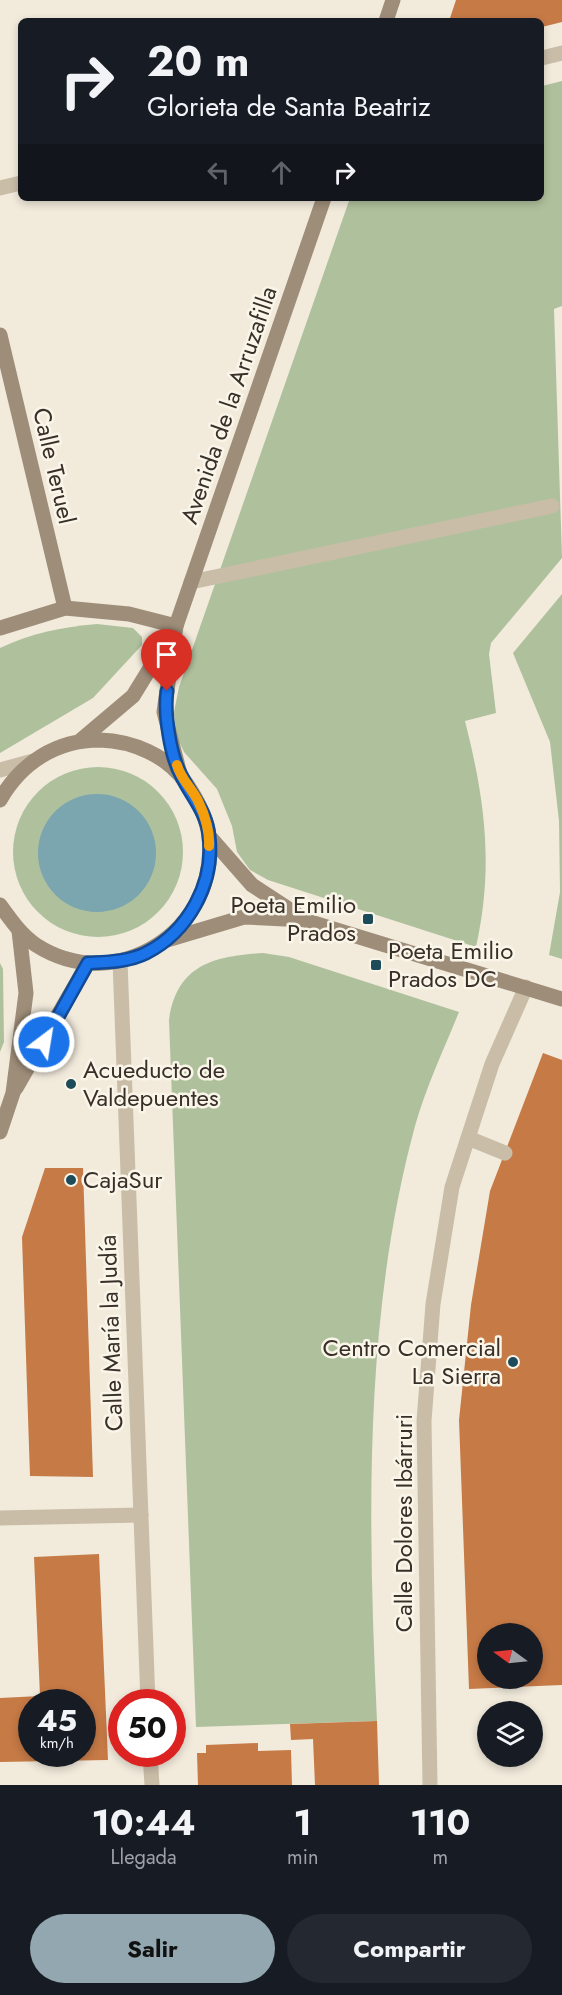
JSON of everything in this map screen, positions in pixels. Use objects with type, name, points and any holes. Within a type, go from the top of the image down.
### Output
[{"type":"main road","points":[[387,18],[393,0]]},
{"type":"main road","name":"Avenida de la Arruzafilla","points":[[180,774],[164,712],[176,626],[323,201]]},
{"type":"main road","name":"Calle Teruel","points":[[0,335],[65,608]]},
{"type":"main road","points":[[1,622],[65,608],[129,614],[176,626]]},
{"type":"main road","name":"Avenida de la Arruzafilla","points":[[81,740],[133,696],[176,626]]},
{"type":"main road","points":[[0,800],[10,783],[33,761],[56,748],[81,740],[118,741],[151,752],[180,774],[200,803],[209,836],[208,875],[193,911],[167,940],[145,954],[120,961],[88,963],[54,955],[36,945],[19,931],[0,905]]},
{"type":"main road","points":[[209,836],[252,885],[307,921]]},
{"type":"main road","points":[[167,940],[244,917],[307,921],[562,999]]},
{"type":"main road","points":[[13,1094],[26,993],[19,931]]},
{"type":"main road","points":[[0,1132],[3,1110],[88,963]]},
{"type":"street","points":[[544,58],[562,53]]},
{"type":"street","points":[[0,188],[18,184]]},
{"type":"street","points":[[191,582],[552,506]]},
{"type":"street","points":[[0,770],[33,761]]},
{"type":"street","name":"Calle María la Judía","points":[[120,961],[148,1689]]},
{"type":"street","name":"Calle Dolores Ibárruri","points":[[430,1785],[424,1421],[433,1304],[452,1187],[492,1064],[526,987]]},
{"type":"street","points":[[468,1138],[505,1153]]},
{"type":"street","points":[[0,1518],[141,1515]]},
{"type":"street","points":[[151,1767],[152,1785]]},
{"type":"green space","points":[[562,81],[562,306],[554,309],[562,558],[491,643],[489,654],[496,713],[465,721],[478,778],[485,833],[485,889],[476,947],[268,880],[250,870],[237,852],[232,826],[217,789],[184,752],[176,735],[174,712],[179,687],[349,201],[544,201],[544,86]]},
{"type":"green space","points":[[562,594],[562,959],[549,955],[560,892],[559,821],[550,742],[513,653]]},
{"type":"green space","points":[[97,624],[133,628],[142,637],[142,645],[93,698],[0,753],[0,648],[47,632]]},
{"type":"green space","points":[[98,767],[130,774],[145,781],[158,792],[169,805],[176,820],[183,852],[176,884],[169,899],[158,912],[145,923],[130,930],[98,937],[66,930],[51,923],[38,912],[27,899],[20,884],[13,852],[20,820],[27,805],[38,792],[51,781],[66,774]]},
{"type":"green space","points":[[263,953],[289,957],[459,1012],[419,1111],[398,1199],[386,1272],[373,1422],[371,1497],[377,1721],[196,1727],[169,1020],[173,1001],[180,987],[189,975],[200,967],[228,957]]},
{"type":"green space","points":[[0,963],[3,969],[4,1042],[0,1052]]},
{"type":"water","points":[[97,794],[120,799],[139,811],[151,830],[156,853],[151,876],[139,895],[120,907],[97,912],[74,907],[55,895],[43,876],[38,853],[43,830],[55,811],[74,799]]},
{"type":"building","points":[[456,0],[562,0],[562,22],[544,26],[544,18],[450,18]]},
{"type":"building","name":"Centro Comercial La Sierra","points":[[543,1053],[562,1060],[562,1685],[543,1686],[543,1623],[477,1623],[477,1689],[469,1689],[459,1420],[471,1305],[490,1191]]},
{"type":"building","points":[[45,1168],[83,1168],[93,1477],[30,1476],[22,1237]]},
{"type":"building","points":[[99,1554],[108,1760],[96,1760],[96,1689],[40,1689],[34,1557]]},
{"type":"building","points":[[18,1697],[18,1762],[0,1762],[0,1698]]},
{"type":"building","points":[[377,1721],[379,1785],[315,1785],[313,1739],[291,1740],[290,1724]]},
{"type":"building","points":[[258,1743],[258,1751],[291,1750],[292,1785],[198,1785],[197,1753],[206,1753],[206,1745]]},
{"type":"slow traffic","points":[[177,765],[180,774],[200,803],[209,836],[209,846]]},
{"type":"place","name":"Poeta Emilio Prados","points":[[368,919]]},
{"type":"place","name":"Poeta Emilio Prados DC","points":[[376,965]]},
{"type":"place","name":"Acueducto de Valdepuentes","points":[[71,1084]]},
{"type":"place","name":"CajaSur","points":[[71,1180]]},
{"type":"place","name":"Centro Comercial La Sierra","points":[[513,1362]]},
{"type":"route","points":[[44,1042],[88,963],[120,961],[145,954],[167,940],[193,911],[208,875],[209,836],[200,803],[180,774],[164,712],[167,691]]}]
